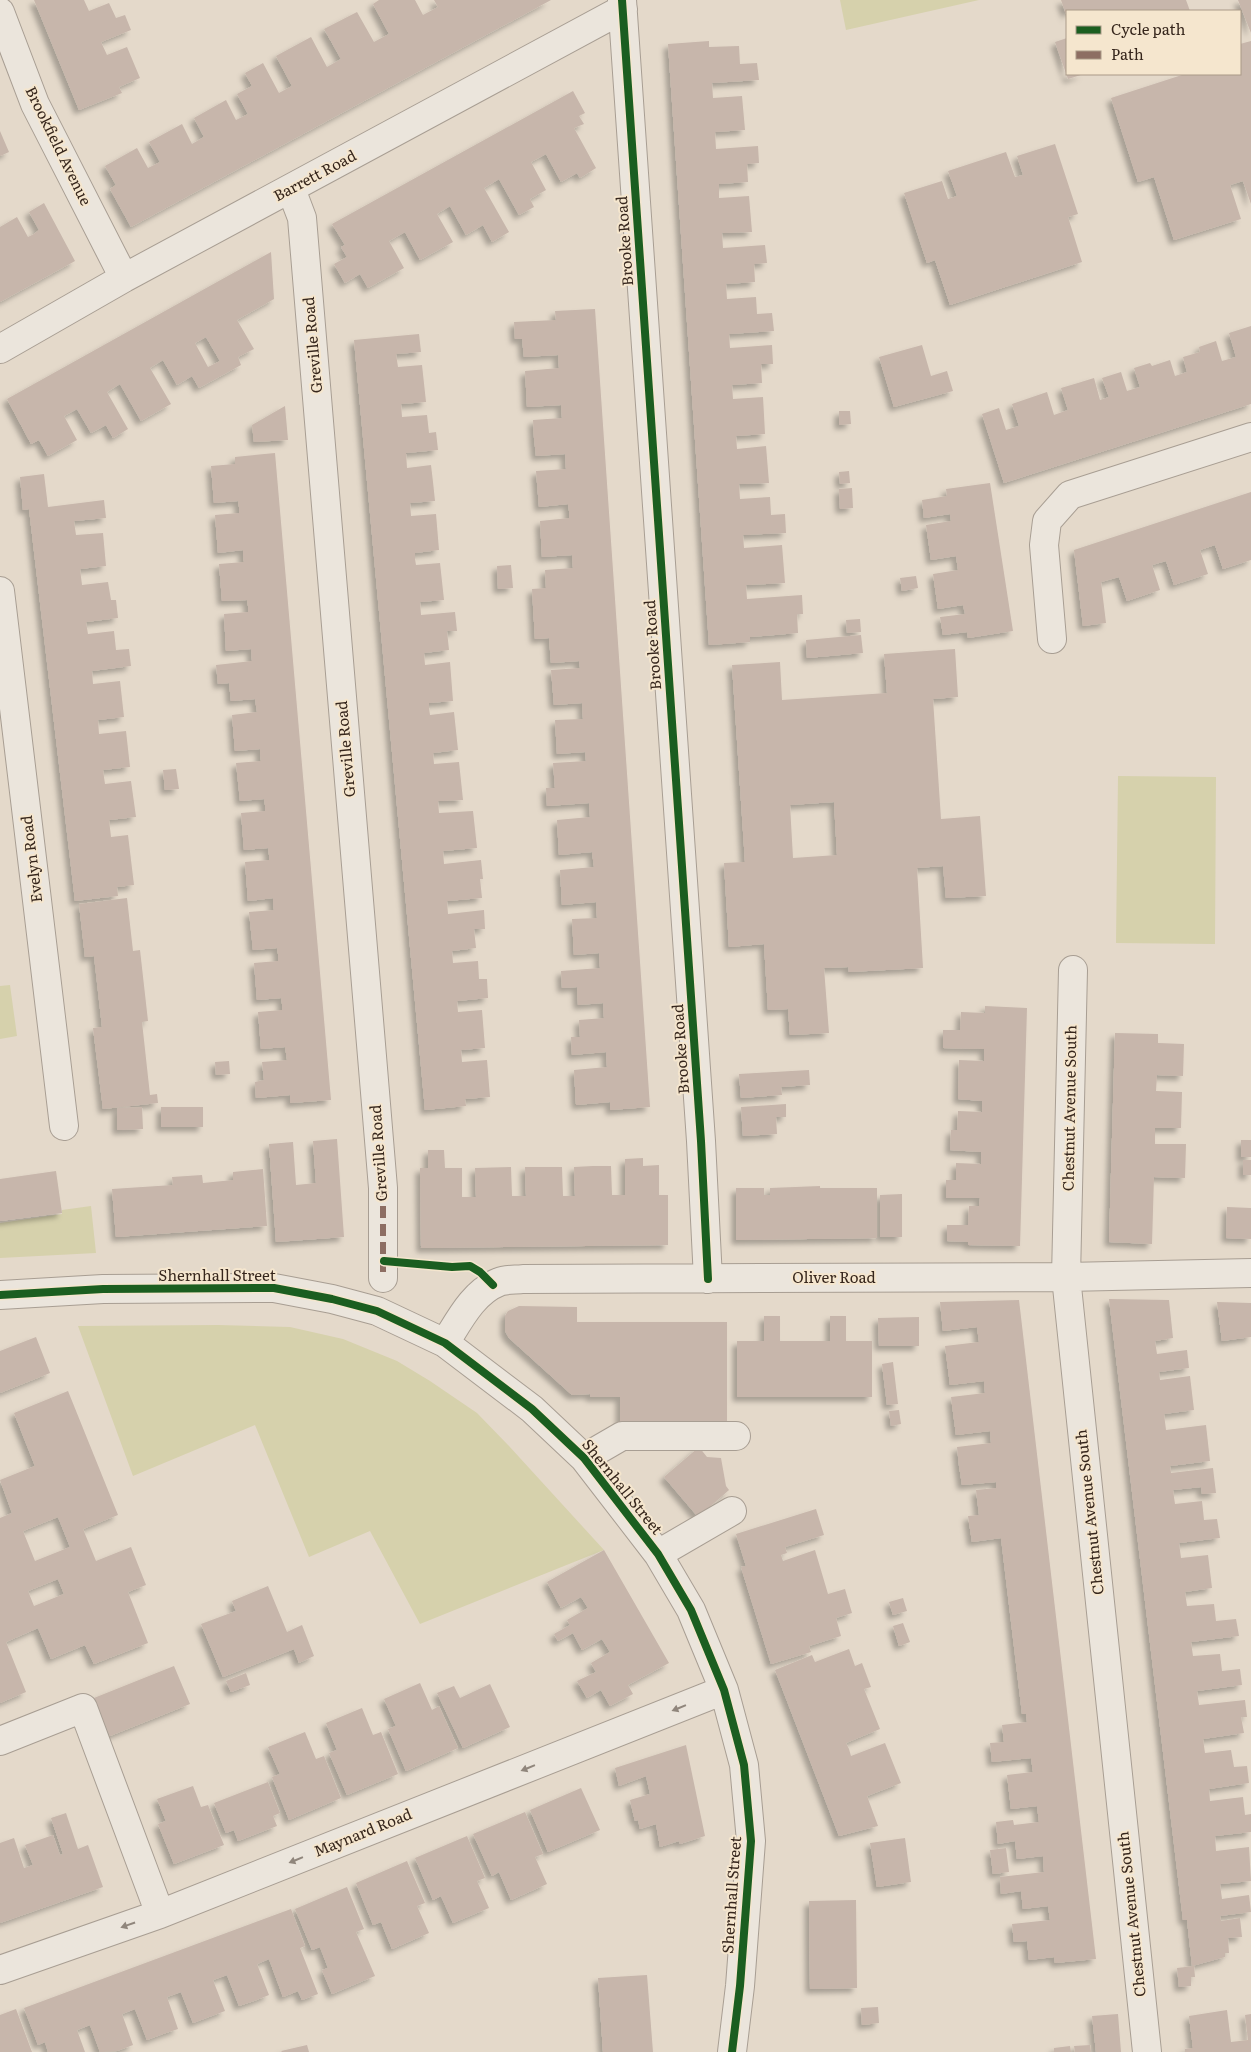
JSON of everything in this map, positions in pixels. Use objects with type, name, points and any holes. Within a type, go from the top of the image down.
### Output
[{"type":"street","name":"Barrett Road","points":[[0,350],[124,278],[291,189],[622,5]]},
{"type":"street","name":"Brooke Road","points":[[622,5],[701,1141],[708,1279]]},
{"type":"street","name":"Brookfield Avenue","points":[[0,12],[35,104],[124,278]]},
{"type":"street","name":"Greville Road","points":[[291,189],[302,218],[383,1188],[383,1278]]},
{"type":"street","points":[[1052,639],[1044,545],[1047,520],[1070,495],[1251,437]]},
{"type":"street","name":"Evelyn Road","points":[[0,591],[9,740],[64,1126]]},
{"type":"street","name":"Chestnut Avenue South","points":[[1073,970],[1066,1277],[1147,2052]]},
{"type":"street","name":"Oliver Road","points":[[445,1343],[465,1311],[484,1291],[500,1281],[523,1279],[1066,1277],[1251,1273]]},
{"type":"street","name":"Shernhall Street","points":[[0,1295],[103,1290],[274,1288],[332,1299],[377,1311],[445,1343],[532,1409],[584,1458],[658,1554],[691,1610],[724,1690],[744,1765],[751,1841],[740,1986],[732,2052]]},
{"type":"street","points":[[584,1458],[622,1436],[736,1436]]},
{"type":"street","points":[[658,1554],[732,1511]]},
{"type":"street","name":"Maynard Road","points":[[0,1970],[160,1914],[724,1690]]},
{"type":"street","points":[[0,1741],[83,1708],[160,1914]]},
{"type":"shaded area","points":[[840,0],[979,0],[846,30]]},
{"type":"shaded area","points":[[1118,776],[1216,777],[1215,944],[1116,943]]},
{"type":"shaded area","points":[[10,985],[17,1036],[0,1039],[0,986]]},
{"type":"shaded area","points":[[91,1206],[96,1253],[0,1258],[0,1223],[62,1214],[62,1210]]},
{"type":"shaded area","points":[[218,1325],[290,1327],[343,1339],[397,1361],[477,1413],[604,1550],[420,1624],[370,1531],[309,1557],[255,1425],[133,1476],[78,1326]]},
{"type":"building","points":[[34,0],[84,0],[89,11],[109,3],[116,18],[125,15],[131,30],[101,42],[107,55],[127,47],[140,78],[119,87],[122,93],[79,110]]},
{"type":"building","points":[[379,0],[415,0],[423,15],[438,7],[434,0],[551,0],[131,227],[110,189],[116,185],[105,166],[137,148],[148,168],[160,162],[149,142],[182,124],[192,144],[204,137],[194,118],[226,100],[236,120],[248,114],[237,94],[252,86],[245,73],[263,63],[279,93],[292,86],[276,56],[311,37],[327,67],[341,59],[324,29],[357,12],[374,42],[389,34],[373,4]]},
{"type":"building","points":[[1061,0],[1186,0],[1190,10],[1066,10],[1066,14]]},
{"type":"building","points":[[1238,0],[1251,0],[1251,33]]},
{"type":"building","points":[[1066,38],[1066,73],[1055,42]]},
{"type":"building","points":[[709,41],[709,47],[739,46],[740,64],[757,63],[759,80],[712,83],[713,98],[742,96],[745,130],[715,132],[716,149],[758,146],[759,163],[747,164],[748,182],[719,184],[719,198],[749,196],[752,232],[722,233],[723,248],[765,245],[767,263],[754,264],[755,282],[726,284],[727,299],[756,297],[757,314],[772,313],[774,331],[729,334],[730,348],[772,345],[773,364],[761,364],[762,383],[732,385],[733,399],[763,397],[765,434],[736,436],[737,449],[766,446],[769,483],[739,484],[740,499],[770,497],[771,515],[785,514],[786,533],[743,535],[744,548],[782,545],[785,583],[746,585],[747,599],[802,595],[803,614],[797,614],[798,633],[750,637],[750,642],[709,645],[668,44]]},
{"type":"building","points":[[1251,41],[1251,204],[1243,181],[1230,185],[1241,219],[1174,240],[1154,177],[1138,182],[1111,98],[1182,75],[1241,75],[1241,44]]},
{"type":"building","points":[[1067,75],[1081,75],[1068,79]]},
{"type":"building","points":[[573,91],[585,113],[579,116],[584,124],[574,128],[596,168],[580,178],[577,173],[561,182],[546,154],[531,162],[546,190],[530,199],[534,207],[519,215],[499,179],[484,188],[509,232],[492,242],[483,225],[466,235],[450,206],[437,214],[453,242],[420,260],[405,232],[389,241],[404,268],[368,288],[360,274],[345,283],[334,264],[347,257],[341,247],[345,245],[332,224]]},
{"type":"building","points":[[0,131],[9,152],[0,156]]},
{"type":"building","points":[[1055,144],[1078,214],[1068,217],[1082,262],[950,305],[935,260],[927,263],[904,193],[942,181],[948,199],[957,196],[948,171],[1006,152],[1015,177],[1023,175],[1017,156]]},
{"type":"building","points":[[44,203],[75,261],[0,302],[0,227],[17,217],[28,237],[34,234],[39,230],[29,212]]},
{"type":"building","points":[[271,252],[274,299],[237,320],[254,349],[238,357],[241,365],[199,388],[192,376],[177,385],[163,360],[150,368],[171,404],[141,421],[120,384],[107,392],[128,429],[113,438],[106,425],[91,433],[77,409],[64,416],[77,440],[48,456],[39,440],[31,444],[7,399]],"holes":[[[206,337],[220,361],[208,367],[195,343]]]},
{"type":"building","points":[[595,309],[650,1107],[610,1110],[610,1102],[576,1105],[574,1070],[607,1067],[606,1052],[572,1055],[571,1037],[580,1037],[579,1020],[604,1018],[603,1003],[578,1005],[577,987],[562,988],[561,971],[600,968],[599,953],[574,955],[572,919],[597,918],[596,902],[562,905],[560,870],[594,867],[592,852],[559,855],[557,820],[590,817],[589,803],[547,806],[546,788],[555,788],[553,763],[586,761],[585,752],[557,754],[555,720],[583,719],[582,703],[554,705],[551,670],[580,668],[579,661],[551,663],[549,638],[535,639],[532,589],[546,588],[545,570],[573,568],[572,555],[542,557],[540,521],[569,518],[569,511],[568,504],[539,507],[536,471],[566,469],[565,454],[536,456],[533,420],[562,418],[561,405],[527,407],[525,371],[559,368],[558,355],[524,357],[522,339],[515,339],[514,322],[556,320],[555,311]]},
{"type":"building","points":[[1251,326],[1251,404],[1004,483],[982,414],[999,408],[1006,430],[1019,426],[1012,404],[1047,392],[1054,415],[1068,410],[1061,388],[1094,378],[1100,400],[1109,397],[1102,378],[1121,372],[1127,391],[1140,387],[1134,368],[1150,363],[1152,366],[1170,360],[1175,376],[1187,372],[1183,357],[1200,352],[1199,347],[1216,341],[1222,361],[1236,357],[1229,333]]},
{"type":"building","points":[[419,334],[421,352],[396,354],[398,367],[422,365],[426,402],[401,404],[402,417],[427,415],[429,433],[436,432],[438,450],[406,453],[407,468],[431,465],[435,501],[410,503],[411,516],[436,514],[439,550],[415,553],[415,559],[416,565],[440,563],[444,600],[420,602],[421,615],[455,612],[457,631],[447,631],[449,650],[424,653],[425,665],[450,662],[453,701],[429,703],[429,708],[430,715],[454,712],[458,750],[433,753],[434,764],[459,762],[463,800],[438,801],[439,813],[473,811],[477,848],[443,851],[444,864],[481,860],[482,898],[447,901],[448,914],[484,910],[485,929],[474,929],[476,948],[452,951],[453,963],[478,961],[479,979],[487,979],[488,998],[457,1001],[458,1012],[482,1010],[485,1048],[461,1050],[462,1062],[487,1060],[490,1097],[465,1099],[466,1106],[425,1110],[354,340]]},
{"type":"building","points":[[922,345],[931,376],[947,371],[953,391],[894,407],[879,357]]},
{"type":"building","points":[[285,406],[288,440],[254,442],[252,425]]},
{"type":"building","points":[[839,411],[850,411],[851,424],[839,425]]},
{"type":"building","points":[[275,453],[331,1100],[290,1103],[290,1095],[256,1098],[255,1082],[264,1080],[262,1062],[287,1060],[285,1047],[261,1049],[258,1012],[282,1010],[282,1004],[281,998],[257,1000],[254,963],[278,961],[278,954],[277,948],[253,950],[249,912],[274,910],[273,898],[248,901],[245,862],[269,860],[269,855],[268,848],[244,850],[241,813],[265,811],[265,805],[264,799],[240,801],[236,763],[261,761],[260,749],[235,751],[232,715],[257,712],[255,699],[231,701],[229,683],[218,684],[216,665],[252,661],[251,649],[226,651],[224,614],[248,612],[248,606],[247,600],[222,601],[219,564],[244,562],[243,550],[218,553],[215,515],[239,513],[239,507],[238,501],[214,503],[211,466],[235,464],[235,457]]},
{"type":"building","points":[[849,471],[850,483],[840,484],[839,472]]},
{"type":"building","points":[[44,474],[48,507],[104,500],[106,518],[74,521],[76,535],[103,533],[106,566],[80,569],[82,585],[108,582],[111,600],[116,600],[118,618],[86,622],[88,634],[114,631],[116,650],[129,649],[131,666],[92,671],[93,684],[120,681],[124,717],[98,720],[99,734],[126,731],[130,767],[103,770],[105,784],[131,781],[136,817],[109,820],[111,837],[128,835],[134,885],[117,887],[118,896],[75,901],[29,509],[23,510],[20,477]]},
{"type":"building","points":[[990,483],[1013,631],[968,638],[967,632],[943,635],[940,617],[965,614],[963,605],[938,609],[933,574],[958,570],[956,556],[931,560],[926,525],[951,521],[950,514],[924,518],[922,500],[947,496],[946,489]]},
{"type":"building","points":[[852,488],[853,508],[840,509],[839,489]]},
{"type":"building","points":[[1251,492],[1251,560],[1223,569],[1215,545],[1200,550],[1208,574],[1174,585],[1166,561],[1152,565],[1160,590],[1127,601],[1119,577],[1101,582],[1106,623],[1083,626],[1074,550]]},
{"type":"building","points":[[511,565],[513,588],[498,589],[497,566]]},
{"type":"building","points":[[916,576],[918,588],[902,591],[900,578]]},
{"type":"building","points":[[860,619],[861,632],[847,633],[846,620]]},
{"type":"building","points":[[861,635],[863,653],[807,658],[806,640]]},
{"type":"building","points":[[955,649],[958,697],[933,699],[941,819],[980,816],[986,896],[946,898],[943,866],[917,868],[923,968],[849,972],[848,967],[824,968],[829,1033],[790,1035],[788,1009],[768,1010],[764,944],[729,947],[724,863],[745,862],[732,665],[780,662],[782,700],[887,693],[884,654]],"holes":[[[834,802],[837,855],[793,858],[790,805]]]},
{"type":"building","points":[[176,769],[179,789],[165,790],[163,770]]},
{"type":"building","points":[[127,898],[133,951],[140,950],[148,1021],[142,1022],[150,1095],[157,1094],[158,1103],[103,1109],[93,1028],[102,1027],[94,956],[85,957],[79,904]]},
{"type":"building","points":[[985,1006],[1027,1008],[1020,1246],[968,1245],[968,1242],[947,1241],[947,1225],[968,1225],[969,1206],[979,1206],[980,1198],[946,1198],[946,1180],[956,1180],[956,1163],[981,1164],[981,1152],[950,1150],[951,1130],[957,1130],[958,1111],[982,1112],[982,1101],[958,1099],[959,1060],[984,1061],[984,1049],[943,1048],[943,1030],[960,1030],[961,1012],[985,1013]]},
{"type":"building","points":[[1115,1033],[1158,1034],[1158,1043],[1184,1044],[1183,1076],[1157,1075],[1156,1091],[1182,1092],[1181,1128],[1155,1128],[1155,1144],[1186,1144],[1185,1178],[1154,1177],[1152,1244],[1109,1242]]},
{"type":"building","points":[[229,1061],[230,1074],[216,1075],[215,1062]]},
{"type":"building","points":[[809,1070],[810,1085],[781,1087],[782,1095],[741,1098],[739,1074]]},
{"type":"building","points":[[786,1104],[786,1117],[776,1117],[777,1134],[743,1136],[741,1107]]},
{"type":"building","points":[[142,1107],[143,1129],[117,1130],[117,1108]]},
{"type":"building","points":[[161,1107],[203,1107],[203,1127],[161,1127]]},
{"type":"building","points":[[337,1139],[344,1237],[276,1242],[269,1144],[293,1142],[296,1185],[316,1183],[313,1141]]},
{"type":"building","points":[[1241,1140],[1251,1140],[1251,1157],[1241,1157]]},
{"type":"building","points":[[428,1150],[444,1150],[445,1168],[462,1168],[462,1197],[476,1197],[475,1168],[511,1167],[512,1196],[526,1196],[525,1167],[562,1167],[563,1196],[575,1196],[574,1167],[593,1166],[611,1166],[612,1195],[625,1195],[625,1159],[643,1158],[643,1166],[659,1165],[659,1195],[668,1195],[668,1245],[421,1248],[420,1168],[428,1168]]},
{"type":"building","points":[[1243,1160],[1251,1160],[1251,1175],[1243,1175]]},
{"type":"building","points":[[263,1169],[267,1226],[116,1237],[112,1189],[173,1185],[172,1177],[202,1175],[203,1183],[233,1180],[233,1172]]},
{"type":"building","points":[[56,1171],[62,1213],[0,1221],[0,1179]]},
{"type":"building","points":[[820,1186],[820,1188],[877,1188],[877,1238],[736,1240],[736,1188],[764,1188],[764,1195],[770,1195],[770,1188]]},
{"type":"building","points":[[902,1194],[902,1237],[880,1237],[880,1195]]},
{"type":"building","points":[[1227,1207],[1251,1208],[1251,1239],[1226,1238]]},
{"type":"building","points":[[1109,1299],[1169,1300],[1173,1338],[1155,1341],[1157,1354],[1187,1350],[1189,1368],[1159,1372],[1160,1380],[1190,1376],[1194,1410],[1164,1414],[1166,1430],[1206,1425],[1210,1461],[1170,1466],[1171,1473],[1213,1468],[1216,1493],[1202,1494],[1201,1487],[1173,1490],[1175,1504],[1202,1501],[1204,1520],[1217,1519],[1220,1538],[1179,1543],[1181,1558],[1208,1555],[1212,1588],[1185,1592],[1187,1606],[1214,1604],[1216,1621],[1236,1619],[1239,1636],[1191,1642],[1193,1656],[1220,1654],[1222,1671],[1240,1669],[1242,1685],[1197,1691],[1199,1705],[1245,1700],[1247,1717],[1241,1717],[1244,1733],[1203,1739],[1205,1753],[1231,1750],[1234,1767],[1247,1766],[1249,1783],[1209,1789],[1210,1801],[1243,1797],[1245,1815],[1251,1814],[1251,1832],[1215,1836],[1216,1851],[1249,1847],[1251,1881],[1220,1884],[1222,1899],[1249,1895],[1251,1912],[1220,1916],[1221,1921],[1240,1918],[1242,1937],[1228,1938],[1229,1953],[1225,1953],[1225,1957],[1192,1966],[1187,1920],[1183,1920]]},
{"type":"building","points":[[1019,1300],[1096,1959],[1055,1963],[1054,1957],[1029,1960],[1027,1941],[1014,1942],[1012,1924],[1050,1920],[1048,1906],[1023,1909],[1021,1891],[1001,1894],[1000,1877],[1044,1872],[1043,1856],[1017,1859],[1015,1841],[998,1844],[996,1822],[1013,1820],[1014,1825],[1039,1822],[1037,1806],[1011,1809],[1007,1775],[1033,1772],[1031,1758],[992,1762],[990,1743],[1004,1742],[1002,1725],[1027,1722],[1026,1714],[1022,1714],[1001,1538],[972,1542],[968,1516],[979,1515],[976,1490],[996,1488],[996,1482],[962,1485],[959,1466],[957,1447],[991,1443],[990,1431],[956,1435],[951,1397],[985,1393],[984,1381],[950,1385],[945,1346],[979,1342],[977,1327],[943,1331],[940,1302]]},
{"type":"building","points":[[1217,1302],[1251,1303],[1251,1337],[1222,1341]]},
{"type":"building","points":[[519,1306],[577,1307],[577,1322],[727,1322],[727,1423],[620,1423],[620,1397],[590,1397],[590,1394],[572,1395],[509,1338],[505,1331],[505,1316],[508,1311]]},
{"type":"building","points":[[764,1316],[780,1316],[780,1341],[830,1341],[830,1316],[846,1316],[846,1341],[872,1341],[872,1397],[737,1397],[737,1341],[764,1341]]},
{"type":"building","points":[[919,1317],[919,1346],[879,1346],[878,1318]]},
{"type":"building","points":[[36,1337],[50,1373],[0,1393],[0,1351]]},
{"type":"building","points":[[893,1362],[898,1404],[887,1405],[882,1364]]},
{"type":"building","points":[[68,1391],[118,1515],[83,1529],[96,1561],[131,1547],[146,1585],[128,1592],[148,1643],[94,1664],[85,1645],[51,1659],[38,1628],[6,1642],[26,1692],[0,1703],[0,1518],[12,1513],[0,1480],[35,1466],[14,1413]],"holes":[[[58,1517],[70,1547],[35,1561],[23,1531]],[[58,1579],[64,1594],[34,1606],[28,1591]]]},
{"type":"building","points":[[899,1410],[901,1424],[891,1426],[889,1411]]},
{"type":"building","points":[[699,1447],[707,1457],[721,1458],[726,1486],[729,1490],[698,1517],[664,1477]]},
{"type":"building","points":[[816,1509],[824,1535],[785,1547],[787,1553],[781,1555],[783,1561],[815,1550],[828,1594],[845,1589],[852,1613],[836,1618],[841,1636],[809,1646],[811,1652],[771,1664],[741,1567],[746,1566],[736,1534]]},
{"type":"building","points":[[604,1550],[669,1663],[628,1685],[633,1694],[610,1706],[601,1690],[587,1698],[577,1681],[596,1672],[591,1663],[610,1652],[602,1639],[582,1650],[573,1633],[558,1641],[554,1634],[570,1625],[567,1620],[588,1608],[581,1597],[561,1608],[547,1582]]},
{"type":"building","points":[[268,1586],[287,1632],[302,1625],[314,1656],[299,1663],[294,1649],[223,1677],[201,1624],[236,1611],[232,1601]]},
{"type":"building","points":[[903,1598],[907,1611],[893,1615],[889,1602]]},
{"type":"building","points":[[903,1623],[910,1642],[899,1646],[893,1626]]},
{"type":"building","points":[[849,1649],[855,1666],[862,1663],[871,1687],[864,1689],[880,1729],[846,1743],[851,1756],[885,1743],[901,1783],[867,1796],[878,1826],[839,1836],[775,1670],[812,1655],[815,1662]]},
{"type":"building","points":[[174,1666],[190,1704],[110,1736],[94,1698]]},
{"type":"building","points":[[246,1673],[250,1685],[231,1692],[226,1681]]},
{"type":"building","points":[[420,1683],[432,1710],[439,1706],[458,1748],[406,1771],[388,1729],[396,1726],[384,1699]]},
{"type":"building","points":[[490,1684],[510,1727],[463,1748],[437,1693],[454,1686],[460,1698]]},
{"type":"building","points":[[362,1708],[373,1735],[381,1732],[398,1774],[347,1795],[329,1753],[337,1750],[326,1723]]},
{"type":"building","points":[[305,1732],[316,1759],[324,1756],[341,1798],[289,1820],[272,1777],[280,1774],[268,1747]]},
{"type":"building","points":[[686,1745],[705,1836],[680,1844],[679,1841],[660,1847],[656,1824],[640,1829],[638,1820],[635,1821],[630,1800],[650,1794],[646,1776],[619,1786],[615,1768]]},
{"type":"building","points":[[268,1782],[280,1813],[273,1816],[277,1826],[238,1841],[234,1830],[226,1833],[214,1803]]},
{"type":"building","points":[[193,1786],[201,1807],[208,1805],[224,1845],[174,1864],[158,1824],[166,1821],[157,1799]]},
{"type":"building","points":[[581,1788],[600,1830],[548,1852],[530,1810]]},
{"type":"building","points":[[525,1812],[543,1854],[535,1857],[547,1884],[511,1900],[499,1872],[492,1876],[473,1834]]},
{"type":"building","points":[[66,1813],[78,1849],[88,1845],[103,1887],[0,1923],[0,1843],[14,1838],[24,1868],[33,1865],[25,1845],[53,1835],[60,1855],[63,1854],[51,1818]]},
{"type":"building","points":[[467,1836],[485,1878],[477,1881],[489,1908],[453,1923],[441,1896],[433,1900],[415,1858]]},
{"type":"building","points":[[905,1838],[911,1882],[877,1887],[870,1843]]},
{"type":"building","points":[[1006,1848],[1009,1872],[993,1874],[990,1850]]},
{"type":"building","points":[[407,1861],[425,1903],[417,1906],[429,1933],[392,1949],[381,1922],[373,1925],[356,1883]]},
{"type":"building","points":[[347,1887],[364,1929],[356,1932],[375,1976],[332,1994],[322,1970],[328,1968],[320,1947],[312,1950],[295,1909]]},
{"type":"building","points":[[856,1900],[857,1988],[810,1989],[809,1901]]},
{"type":"building","points":[[291,1909],[305,1946],[300,1948],[318,1994],[302,2000],[298,1991],[283,1997],[269,1959],[257,1964],[269,1995],[254,2001],[239,2006],[227,1975],[213,1980],[225,2011],[193,2023],[181,1992],[167,1997],[178,2029],[147,2040],[135,2009],[122,2014],[133,2045],[117,2051],[100,2052],[90,2025],[77,2030],[85,2052],[48,2052],[45,2042],[38,2045],[24,2008]]},
{"type":"building","points":[[1194,1966],[1195,1977],[1191,1977],[1191,1986],[1179,1987],[1177,1968]]},
{"type":"building","points":[[647,1975],[653,2052],[603,2052],[598,1978]]},
{"type":"building","points":[[878,2007],[879,2023],[862,2025],[861,2008]]},
{"type":"building","points":[[16,2009],[32,2052],[0,2052],[0,2015]]},
{"type":"building","points":[[1227,2010],[1231,2042],[1248,2040],[1245,2015],[1251,2014],[1251,2052],[1185,2052],[1185,2049],[1193,2048],[1189,2016]]},
{"type":"building","points":[[1118,2014],[1121,2052],[1096,2052],[1092,2016]]},
{"type":"building","points":[[307,2045],[309,2052],[281,2051]]},
{"type":"building","points":[[1090,2045],[1091,2052],[1075,2052],[1074,2046]]},
{"type":"building","points":[[1070,2046],[1071,2052],[1054,2052],[1054,2048]]},
{"type":"marked path","points":[[383,1188],[383,1278]]},
{"type":"cycle path","points":[[622,0],[701,1141],[708,1279]]},
{"type":"cycle path","points":[[384,1261],[452,1267],[470,1266],[480,1272],[493,1285]]},
{"type":"cycle path","points":[[0,1295],[103,1289],[274,1288],[332,1299],[377,1311],[445,1343],[532,1409],[584,1458],[658,1554],[691,1610],[724,1690],[744,1765],[751,1841],[740,1986],[732,2052]]}]
